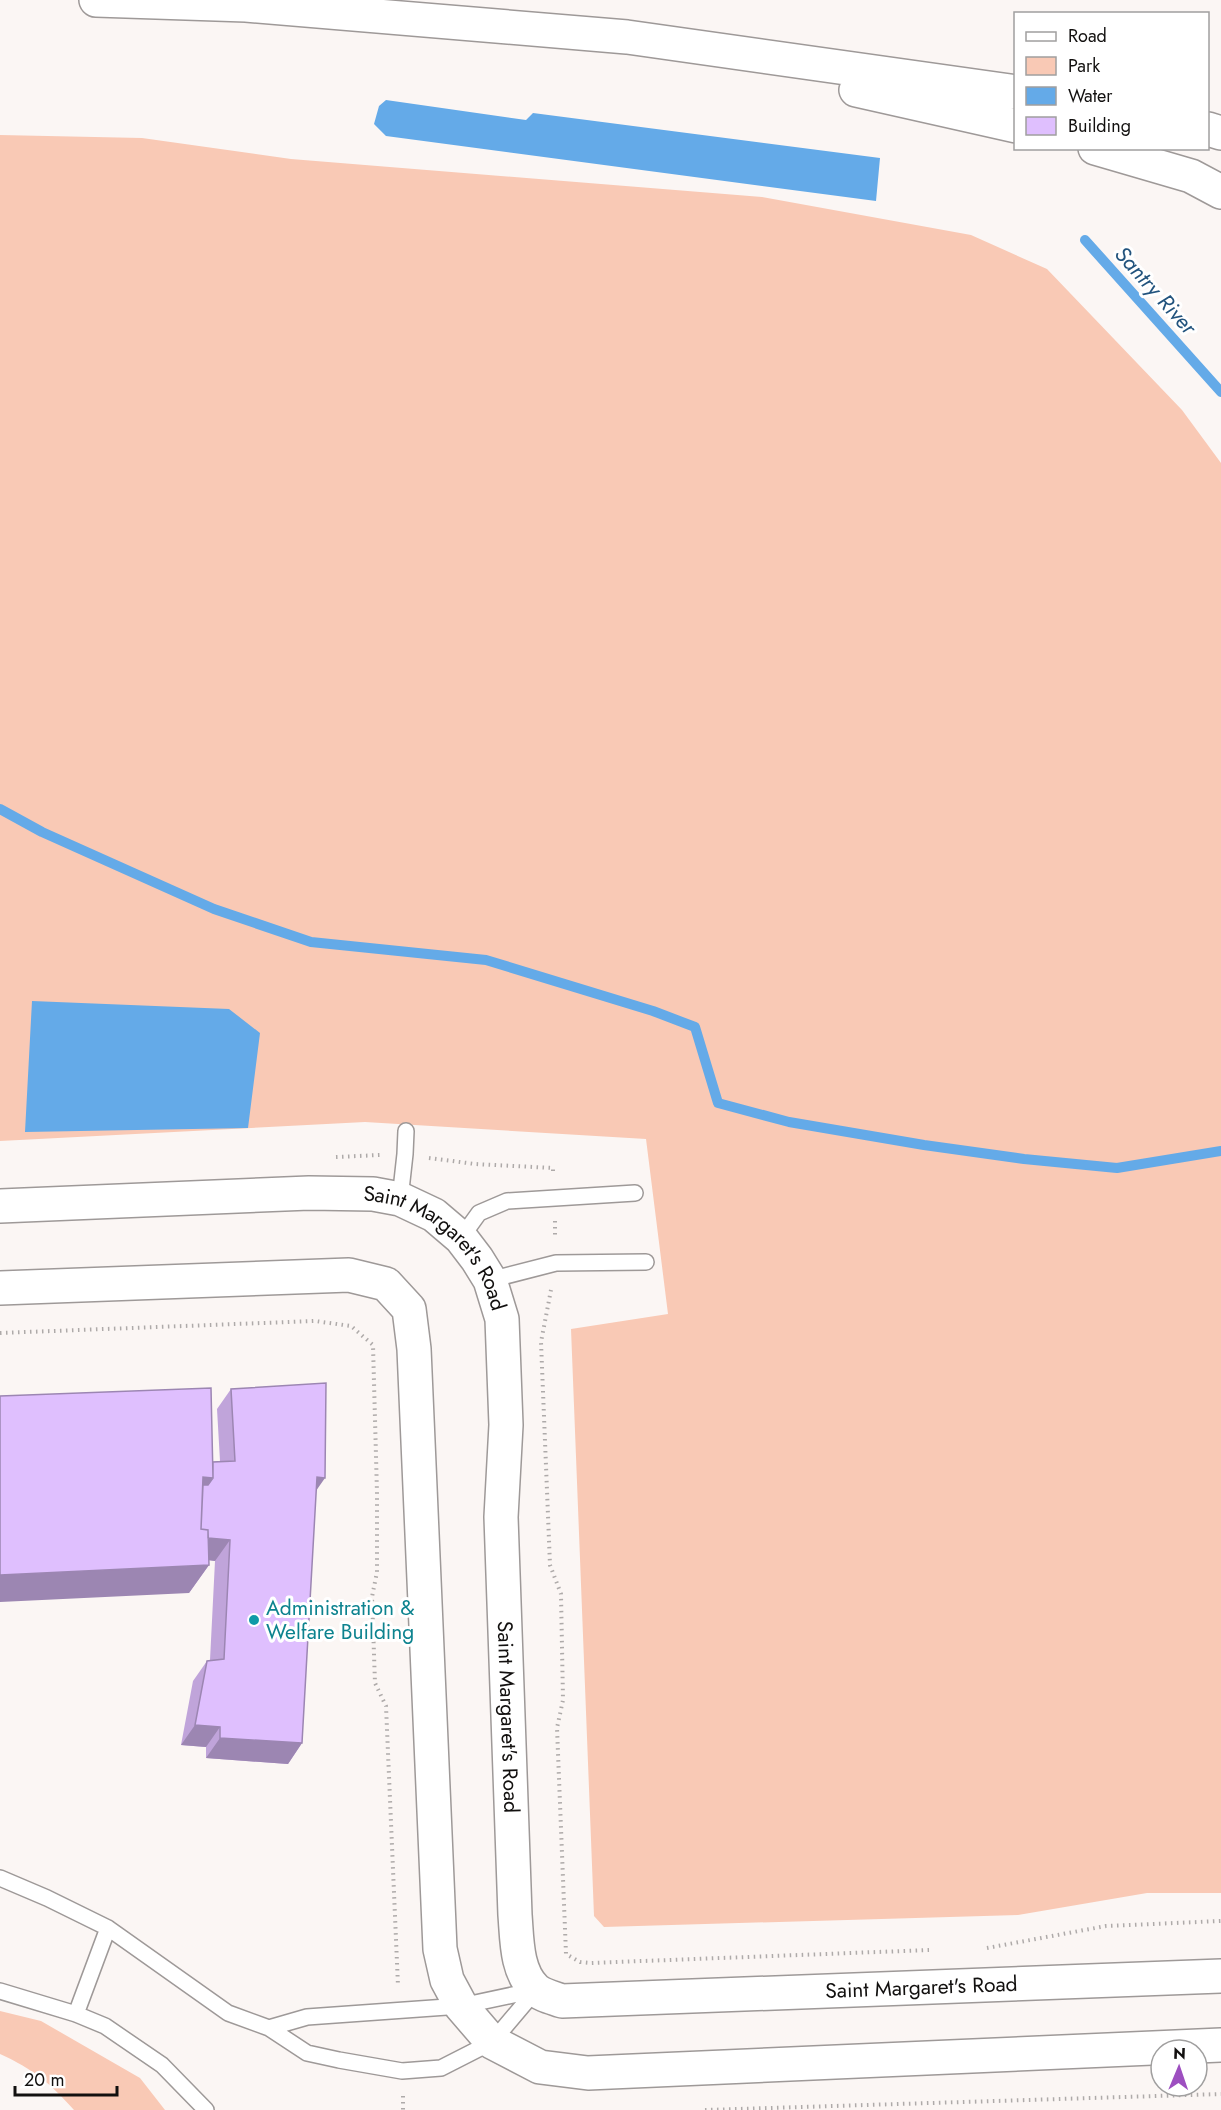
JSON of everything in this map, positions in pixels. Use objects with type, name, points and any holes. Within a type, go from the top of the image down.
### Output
[{"type":"main road","points":[[96,0],[246,5],[627,37],[1014,92]]},
{"type":"main road","points":[[627,37],[1014,126]]},
{"type":"main road","points":[[1102,150],[1191,176],[1221,192]]},
{"type":"main road","name":"Saint Margaret's Road","points":[[0,1206],[309,1193],[373,1194],[400,1199],[434,1215],[461,1238],[477,1259],[490,1280],[502,1319],[506,1425],[501,1517],[516,1939],[524,1971],[536,1990],[562,2001],[1221,1976]]},
{"type":"main road","points":[[0,1288],[350,1275],[386,1284],[408,1309],[414,1361],[440,1948],[447,1980],[461,2006],[492,2042],[540,2067],[588,2073],[1221,2045]]},
{"type":"lane","points":[[400,1199],[406,1131]]},
{"type":"lane","points":[[461,1238],[479,1213],[507,1201],[635,1193]]},
{"type":"lane","points":[[490,1280],[556,1263],[646,1262]]},
{"type":"lane","points":[[0,1878],[108,1928],[228,2013],[269,2028],[307,2053],[402,2071],[441,2068],[492,2042],[536,1990]]},
{"type":"lane","points":[[76,2014],[108,1928]]},
{"type":"lane","points":[[0,1990],[76,2014],[105,2026],[162,2065],[206,2110]]},
{"type":"lane","points":[[269,2028],[307,2017],[461,2006],[536,1990]]},
{"type":"path","points":[[0,1333],[315,1321],[351,1326],[373,1345],[377,1493],[377,1572],[372,1597],[375,1683],[386,1706],[398,1985]]},
{"type":"path","points":[[563,1917],[566,1954],[580,1962],[931,1950]]},
{"type":"path","points":[[978,1948],[990,1948],[1106,1926],[1221,1921]]},
{"type":"path","points":[[402,2089],[403,2110]]},
{"type":"path","points":[[705,2110],[1221,2094]]},
{"type":"green space","points":[[0,135],[142,138],[291,159],[762,197],[971,235],[1047,269],[1182,410],[1221,463],[1221,1893],[1147,1893],[1018,1915],[604,1927],[594,1916],[571,1329],[668,1314],[646,1139],[365,1122],[0,1141]]},
{"type":"green space","points":[[0,2011],[41,2021],[140,2078],[165,2110],[74,2110],[40,2078],[22,2065],[0,2054]]},
{"type":"water","points":[[386,100],[526,120],[533,113],[880,158],[876,201],[386,136],[374,124],[379,106]]},
{"type":"water","points":[[32,1001],[229,1009],[260,1033],[248,1128],[25,1132]]},
{"type":"building","name":"Administration & Welfare Building","points":[[326,1383],[325,1478],[317,1477],[302,1743],[220,1738],[220,1727],[195,1725],[207,1661],[224,1659],[230,1540],[208,1538],[208,1530],[201,1529],[203,1485],[208,1485],[213,1478],[213,1462],[235,1461],[231,1389]]},
{"type":"building","points":[[211,1388],[213,1478],[203,1477],[201,1529],[208,1530],[209,1565],[0,1575],[0,1396]]},
{"type":"waterway","name":"Santry River","points":[[1085,240],[1221,392]]},
{"type":"waterway","points":[[0,809],[42,832],[214,909],[311,942],[486,960],[653,1011],[695,1027],[718,1103],[789,1122],[924,1145],[1024,1159],[1117,1168],[1221,1151]]},
{"type":"place","name":"Administration & Welfare Building","points":[[254,1620]]}]
